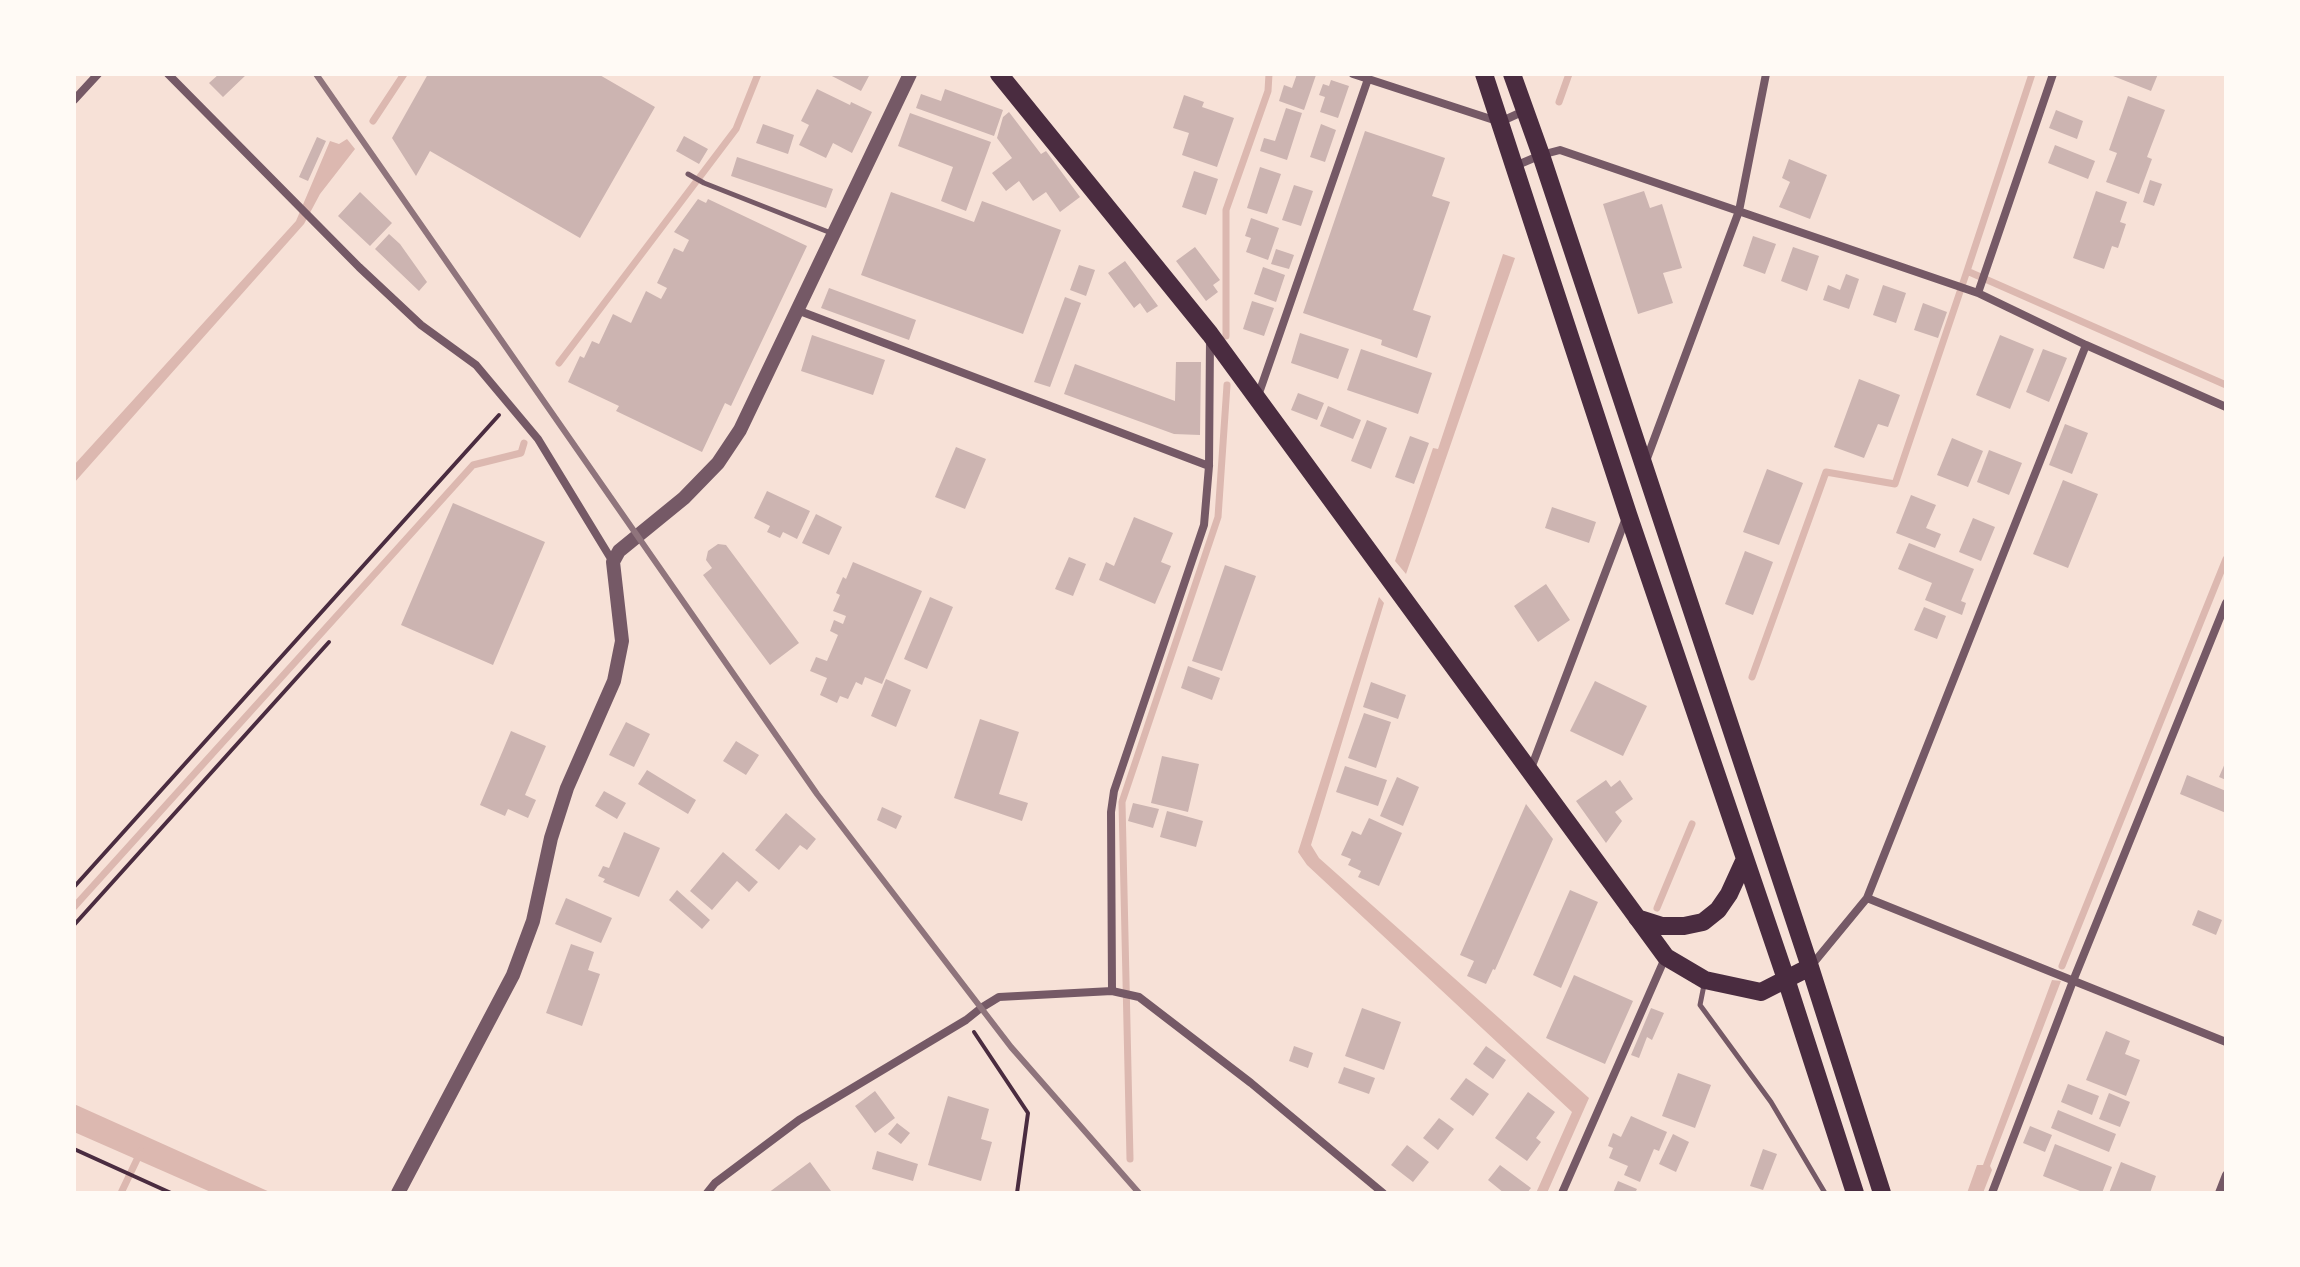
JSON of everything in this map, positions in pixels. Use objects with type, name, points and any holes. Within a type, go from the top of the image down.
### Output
[{"type":"highway","points":[[999,74],[1210,334],[1666,957],[1705,980],[1761,992],[1810,967]]},
{"type":"highway","points":[[1484,74],[1855,1193]]},
{"type":"highway","points":[[1512,74],[1810,967],[1882,1193]]},
{"type":"highway","points":[[1637,918],[1662,926],[1703,922],[1718,910],[1729,894],[1745,859]]},
{"type":"street","points":[[74,100],[98,74]]},
{"type":"street","points":[[168,74],[421,325],[476,365],[538,439],[613,562],[622,641],[614,681],[567,788],[555,825],[533,921],[513,975],[398,1193]]},
{"type":"street","points":[[613,562],[619,551],[684,498],[718,463],[740,430],[910,74]]},
{"type":"street","points":[[1353,74],[1500,122],[1524,111]]},
{"type":"street","points":[[1644,465],[1739,211],[1766,74]]},
{"type":"street","points":[[1978,293],[2053,74]]},
{"type":"street","points":[[1257,399],[1368,79]]},
{"type":"street","points":[[1514,166],[1560,150],[1978,293],[2226,407]]},
{"type":"street","points":[[797,310],[1209,466]]},
{"type":"street","points":[[1116,992],[1111,812],[1114,791],[1204,525],[1209,466],[1210,334]]},
{"type":"street","points":[[1810,967],[1867,898],[2086,345]]},
{"type":"street","points":[[1530,771],[1628,514]]},
{"type":"street","points":[[1992,1193],[2073,981],[2226,603]]},
{"type":"street","points":[[1867,898],[2226,1042]]},
{"type":"street","points":[[1562,1193],[1666,957]]},
{"type":"street","points":[[707,1193],[715,1183],[799,1120],[999,997],[1116,992],[1139,997],[1251,1083],[1383,1193]]},
{"type":"street","points":[[2219,1193],[2226,1175]]},
{"type":"lane","points":[[688,174],[833,234]]},
{"type":"lane","points":[[1705,980],[1700,1005],[1771,1102],[1825,1193]]},
{"type":"path","points":[[74,887],[508,404]]},
{"type":"path","points":[[74,925],[329,642]]},
{"type":"path","points":[[966,1020],[1028,1113],[1017,1193]]},
{"type":"path","points":[[74,1149],[171,1193]]},
{"type":"shaded area","points":[[347,139],[355,149],[320,194],[304,224],[74,483],[74,465],[296,221],[330,141],[339,144]]},
{"type":"shaded area","points":[[1503,254],[1515,258],[1406,574],[1395,561],[1433,448],[1438,449]]},
{"type":"shaded area","points":[[1379,597],[1384,603],[1311,845],[1319,858],[1589,1098],[1547,1193],[1536,1193],[1572,1112],[1307,865],[1298,852]]},
{"type":"shaded area","points":[[2052,980],[2061,981],[1990,1166],[1992,1170],[1983,1193],[1967,1193],[1977,1165],[1983,1165]]},
{"type":"shaded area","points":[[74,1104],[272,1193],[213,1193],[74,1132]]},
{"type":"building","points":[[219,74],[247,74],[223,97],[209,83]]},
{"type":"building","points":[[428,74],[598,74],[655,107],[580,238],[430,151],[416,176],[392,138]]},
{"type":"building","points":[[828,74],[870,74],[861,91]]},
{"type":"building","points":[[1297,74],[1316,75],[1304,110],[1279,101],[1284,85],[1292,88]]},
{"type":"building","points":[[2108,74],[2158,74],[2151,91]]},
{"type":"building","points":[[1331,80],[1349,86],[1338,118],[1320,112],[1325,97],[1319,95],[1323,84],[1329,86]]},
{"type":"building","points":[[817,89],[872,112],[852,153],[833,143],[826,158],[799,145],[809,125],[801,121]]},
{"type":"building","points":[[945,89],[1003,110],[994,136],[916,108],[921,94],[941,101]]},
{"type":"building","points":[[1184,95],[1204,102],[1202,107],[1234,118],[1217,167],[1182,155],[1189,133],[1173,128]]},
{"type":"building","points":[[2128,96],[2165,110],[2147,157],[2152,159],[2139,194],[2106,182],[2117,153],[2109,150]]},
{"type":"building","points":[[1286,108],[1302,113],[1287,160],[1260,151],[1264,138],[1275,141]]},
{"type":"building","points":[[2056,110],[2083,121],[2077,139],[2049,128]]},
{"type":"building","points":[[1009,112],[1041,154],[1046,151],[1080,197],[1060,212],[1046,192],[1033,201],[1019,181],[1006,191],[992,173],[1012,158],[997,138],[1003,117]]},
{"type":"building","points":[[910,113],[991,142],[966,211],[941,201],[953,167],[898,146]]},
{"type":"building","points":[[763,124],[794,135],[788,154],[756,143]]},
{"type":"building","points":[[1321,124],[1336,130],[1325,162],[1310,157]]},
{"type":"building","points":[[1365,131],[1445,158],[1432,196],[1450,202],[1413,310],[1431,316],[1417,358],[1381,345],[1382,340],[1303,313]]},
{"type":"building","points":[[684,136],[708,149],[699,164],[676,151]]},
{"type":"building","points":[[317,137],[326,141],[308,181],[299,177]]},
{"type":"building","points":[[2055,145],[2095,161],[2088,179],[2048,163]]},
{"type":"building","points":[[737,157],[833,189],[826,208],[731,176]]},
{"type":"building","points":[[1789,159],[1827,175],[1810,219],[1779,207],[1790,182],[1782,178]]},
{"type":"building","points":[[1260,167],[1281,174],[1267,214],[1247,208]]},
{"type":"building","points":[[1194,171],[1218,179],[1206,215],[1182,207]]},
{"type":"building","points":[[2150,180],[2162,184],[2154,206],[2143,202]]},
{"type":"building","points":[[1294,185],[1313,191],[1301,226],[1282,220]]},
{"type":"building","points":[[1644,191],[1650,208],[1662,204],[1682,268],[1663,273],[1673,303],[1638,314],[1603,204]]},
{"type":"building","points":[[2096,191],[2127,202],[2120,222],[2126,224],[2118,248],[2112,246],[2104,269],[2073,258]]},
{"type":"building","points":[[360,192],[392,223],[370,246],[338,216]]},
{"type":"building","points":[[891,192],[974,222],[982,201],[1061,230],[1023,334],[861,275]]},
{"type":"building","points":[[698,199],[706,203],[708,199],[807,246],[731,406],[725,403],[702,452],[616,411],[619,406],[568,382],[580,356],[584,358],[592,341],[599,344],[613,314],[631,323],[646,291],[661,299],[667,288],[657,283],[674,248],[683,252],[689,240],[674,232]]},
{"type":"building","points":[[1251,218],[1279,228],[1268,260],[1246,252],[1251,238],[1245,236]]},
{"type":"building","points":[[389,234],[400,244],[427,282],[419,291],[375,249]]},
{"type":"building","points":[[1753,236],[1776,244],[1765,274],[1743,266]]},
{"type":"building","points":[[1195,247],[1220,280],[1213,285],[1218,292],[1206,301],[1176,261]]},
{"type":"building","points":[[1793,247],[1819,256],[1807,291],[1781,281]]},
{"type":"building","points":[[1276,249],[1294,255],[1289,269],[1271,264]]},
{"type":"building","points":[[1125,261],[1158,306],[1147,313],[1140,303],[1134,308],[1108,273]]},
{"type":"building","points":[[1079,265],[1095,270],[1086,296],[1070,290]]},
{"type":"building","points":[[1263,267],[1285,275],[1276,302],[1254,294]]},
{"type":"building","points":[[1846,274],[1859,279],[1849,309],[1823,300],[1828,285],[1840,290]]},
{"type":"building","points":[[1883,285],[1906,293],[1896,323],[1873,315]]},
{"type":"building","points":[[829,288],[916,320],[909,340],[821,308]]},
{"type":"building","points":[[1065,297],[1081,303],[1050,387],[1034,382]]},
{"type":"building","points":[[1252,301],[1274,308],[1264,336],[1243,329]]},
{"type":"building","points":[[1923,303],[1947,312],[1938,338],[1914,330]]},
{"type":"building","points":[[1300,333],[1349,349],[1338,379],[1291,363]]},
{"type":"building","points":[[812,335],[885,360],[873,395],[801,371]]},
{"type":"building","points":[[2000,335],[2034,349],[2010,409],[1976,395]]},
{"type":"building","points":[[1361,349],[1432,373],[1418,414],[1347,390]]},
{"type":"building","points":[[2043,349],[2067,358],[2049,402],[2026,392]]},
{"type":"building","points":[[1176,362],[1201,362],[1200,435],[1174,434],[1064,394],[1075,364],[1175,401]]},
{"type":"building","points":[[1859,379],[1900,395],[1888,427],[1878,424],[1864,458],[1834,447]]},
{"type":"building","points":[[1298,393],[1324,403],[1317,420],[1291,410]]},
{"type":"building","points":[[1328,406],[1361,420],[1353,439],[1320,426]]},
{"type":"building","points":[[1367,420],[1387,428],[1371,469],[1351,461]]},
{"type":"building","points":[[2065,424],[2088,433],[2072,474],[2049,465]]},
{"type":"building","points":[[1410,436],[1429,443],[1414,484],[1395,477]]},
{"type":"building","points":[[1952,438],[1983,451],[1968,487],[1937,475]]},
{"type":"building","points":[[956,447],[986,459],[965,509],[935,497]]},
{"type":"building","points":[[1989,450],[2022,463],[2009,495],[1977,482]]},
{"type":"building","points":[[1767,469],[1803,483],[1779,545],[1743,532]]},
{"type":"building","points":[[2063,480],[2098,494],[2068,568],[2033,554]]},
{"type":"building","points":[[767,491],[810,511],[797,539],[783,532],[780,538],[767,532],[770,526],[754,518]]},
{"type":"building","points":[[1911,495],[1936,505],[1926,528],[1941,534],[1935,548],[1896,533]]},
{"type":"building","points":[[453,503],[545,542],[493,665],[401,625]]},
{"type":"building","points":[[1552,507],[1596,522],[1589,543],[1545,528]]},
{"type":"building","points":[[816,514],[842,527],[829,555],[802,543]]},
{"type":"building","points":[[1134,517],[1173,533],[1161,562],[1171,566],[1155,604],[1099,580],[1106,562],[1114,566]]},
{"type":"building","points":[[1973,518],[1995,527],[1981,561],[1959,552]]},
{"type":"building","points":[[1909,543],[1974,569],[1961,601],[1966,603],[1962,615],[1925,600],[1932,583],[1898,569]]},
{"type":"building","points":[[718,544],[726,545],[799,643],[770,665],[703,575],[712,568],[706,560],[708,551]]},
{"type":"building","points":[[1745,551],[1773,562],[1753,615],[1725,604]]},
{"type":"building","points":[[1069,557],[1086,564],[1073,596],[1055,589]]},
{"type":"building","points":[[853,562],[922,591],[882,684],[865,677],[862,685],[856,682],[848,699],[840,696],[837,703],[820,695],[827,678],[810,671],[816,657],[827,661],[838,635],[830,631],[834,620],[843,624],[846,616],[833,611],[840,595],[836,593]]},
{"type":"building","points":[[1225,565],[1256,576],[1222,671],[1192,661]]},
{"type":"building","points":[[1546,584],[1570,620],[1538,642],[1514,606]]},
{"type":"building","points":[[930,597],[953,607],[927,669],[904,659]]},
{"type":"building","points":[[1924,607],[1946,616],[1937,639],[1914,630]]},
{"type":"building","points":[[1188,666],[1220,678],[1212,700],[1181,688]]},
{"type":"building","points":[[886,679],[911,690],[896,727],[871,716]]},
{"type":"building","points":[[1595,681],[1647,706],[1623,756],[1570,731]]},
{"type":"building","points":[[1371,682],[1406,695],[1398,719],[1363,707]]},
{"type":"building","points":[[1364,713],[1391,722],[1376,768],[1348,758]]},
{"type":"building","points":[[980,719],[1019,732],[999,794],[1028,803],[1022,821],[954,798]]},
{"type":"building","points":[[626,722],[650,734],[634,767],[609,755]]},
{"type":"building","points":[[511,731],[546,746],[525,795],[536,800],[528,818],[508,809],[505,816],[480,805]]},
{"type":"building","points":[[736,741],[759,755],[746,775],[723,761]]},
{"type":"building","points":[[1162,756],[1199,764],[1188,812],[1151,803]]},
{"type":"building","points":[[2226,761],[2226,780],[2219,777]]},
{"type":"building","points":[[1345,766],[1387,780],[1378,806],[1336,792]]},
{"type":"building","points":[[647,770],[696,800],[688,814],[638,784]]},
{"type":"building","points":[[2187,775],[2226,791],[2226,813],[2180,794]]},
{"type":"building","points":[[1397,777],[1419,787],[1403,826],[1380,816]]},
{"type":"building","points":[[1606,780],[1611,787],[1620,780],[1633,799],[1615,812],[1622,821],[1606,843],[1576,801]]},
{"type":"building","points":[[604,791],[626,803],[617,819],[595,806]]},
{"type":"building","points":[[1133,803],[1159,809],[1153,828],[1128,821]]},
{"type":"building","points":[[1526,804],[1553,839],[1486,984],[1467,976],[1474,961],[1460,955]]},
{"type":"building","points":[[882,807],[902,816],[896,829],[877,820]]},
{"type":"building","points":[[1167,811],[1203,821],[1196,847],[1160,837]]},
{"type":"building","points":[[786,813],[816,839],[807,850],[800,845],[779,870],[755,850]]},
{"type":"building","points":[[1369,818],[1402,833],[1379,886],[1358,877],[1361,871],[1348,865],[1351,859],[1341,855],[1352,831],[1361,835]]},
{"type":"building","points":[[624,832],[660,848],[639,897],[603,882],[605,879],[598,876],[603,866],[609,868]]},
{"type":"building","points":[[723,852],[758,882],[749,892],[737,881],[712,910],[690,891]]},
{"type":"building","points":[[677,890],[710,920],[702,929],[669,900]]},
{"type":"building","points":[[1570,890],[1598,902],[1561,988],[1533,975]]},
{"type":"building","points":[[566,898],[612,918],[601,943],[555,924]]},
{"type":"building","points":[[2198,910],[2222,920],[2216,935],[2192,925]]},
{"type":"building","points":[[571,944],[594,952],[588,970],[600,974],[582,1026],[546,1013]]},
{"type":"building","points":[[1574,975],[1633,1001],[1605,1064],[1546,1038]]},
{"type":"building","points":[[1362,1008],[1401,1022],[1384,1070],[1345,1056]]},
{"type":"building","points":[[1651,1008],[1664,1013],[1652,1040],[1647,1037],[1639,1058],[1631,1055]]},
{"type":"building","points":[[2106,1031],[2130,1041],[2125,1054],[2140,1060],[2126,1096],[2086,1080]]},
{"type":"building","points":[[1294,1046],[1313,1053],[1308,1068],[1289,1061]]},
{"type":"building","points":[[1486,1046],[1506,1060],[1493,1079],[1473,1064]]},
{"type":"building","points":[[1344,1067],[1375,1078],[1369,1094],[1338,1083]]},
{"type":"building","points":[[1678,1073],[1711,1085],[1695,1128],[1662,1116]]},
{"type":"building","points":[[1466,1078],[1489,1094],[1473,1116],[1450,1099]]},
{"type":"building","points":[[2068,1084],[2099,1096],[2092,1115],[2061,1102]]},
{"type":"building","points":[[875,1091],[895,1118],[875,1133],[855,1106]]},
{"type":"building","points":[[1528,1092],[1555,1112],[1536,1138],[1541,1142],[1527,1161],[1495,1138]]},
{"type":"building","points":[[2109,1093],[2130,1102],[2120,1127],[2099,1119]]},
{"type":"building","points":[[948,1096],[989,1109],[981,1139],[992,1142],[981,1181],[928,1165]]},
{"type":"building","points":[[2058,1110],[2116,1134],[2109,1152],[2051,1128]]},
{"type":"building","points":[[1631,1116],[1667,1132],[1659,1151],[1654,1149],[1640,1182],[1624,1175],[1628,1166],[1609,1158],[1613,1148],[1608,1146],[1613,1133],[1621,1137]]},
{"type":"building","points":[[1439,1118],[1454,1129],[1438,1150],[1423,1138]]},
{"type":"building","points":[[897,1123],[910,1133],[901,1144],[888,1134]]},
{"type":"building","points":[[2030,1126],[2052,1135],[2045,1152],[2023,1143]]},
{"type":"building","points":[[1673,1134],[1689,1142],[1676,1172],[1659,1164]]},
{"type":"building","points":[[2055,1144],[2112,1167],[2102,1193],[2085,1193],[2043,1176]]},
{"type":"building","points":[[1407,1145],[1429,1162],[1413,1182],[1391,1165]]},
{"type":"building","points":[[1763,1149],[1777,1154],[1763,1190],[1750,1186]]},
{"type":"building","points":[[877,1151],[918,1164],[913,1181],[872,1169]]},
{"type":"building","points":[[810,1162],[831,1191],[768,1193]]},
{"type":"building","points":[[2121,1162],[2156,1176],[2150,1193],[2109,1193]]},
{"type":"building","points":[[1500,1165],[1531,1188],[1527,1193],[1504,1193],[1488,1180]]},
{"type":"building","points":[[1618,1181],[1637,1189],[1635,1193],[1613,1193]]},
{"type":"waterway","points":[[373,121],[404,74]]},
{"type":"waterway","points":[[559,363],[736,129],[758,74]]},
{"type":"waterway","points":[[1226,336],[1226,210],[1268,91],[1269,74]]},
{"type":"waterway","points":[[1559,102],[1569,74]]},
{"type":"waterway","points":[[2032,74],[1967,271],[2226,385]]},
{"type":"waterway","points":[[1752,677],[1826,472],[1895,484],[1967,271]]},
{"type":"waterway","points":[[1130,1159],[1122,802],[1218,517],[1227,385]]},
{"type":"waterway","points":[[74,907],[473,465],[521,453],[524,443]]},
{"type":"waterway","points":[[2062,966],[2226,559]]},
{"type":"waterway","points":[[1657,908],[1692,824]]},
{"type":"waterway","points":[[121,1193],[141,1151]]},
{"type":"railway","points":[[316,74],[817,794],[1011,1047],[1139,1193]]}]
